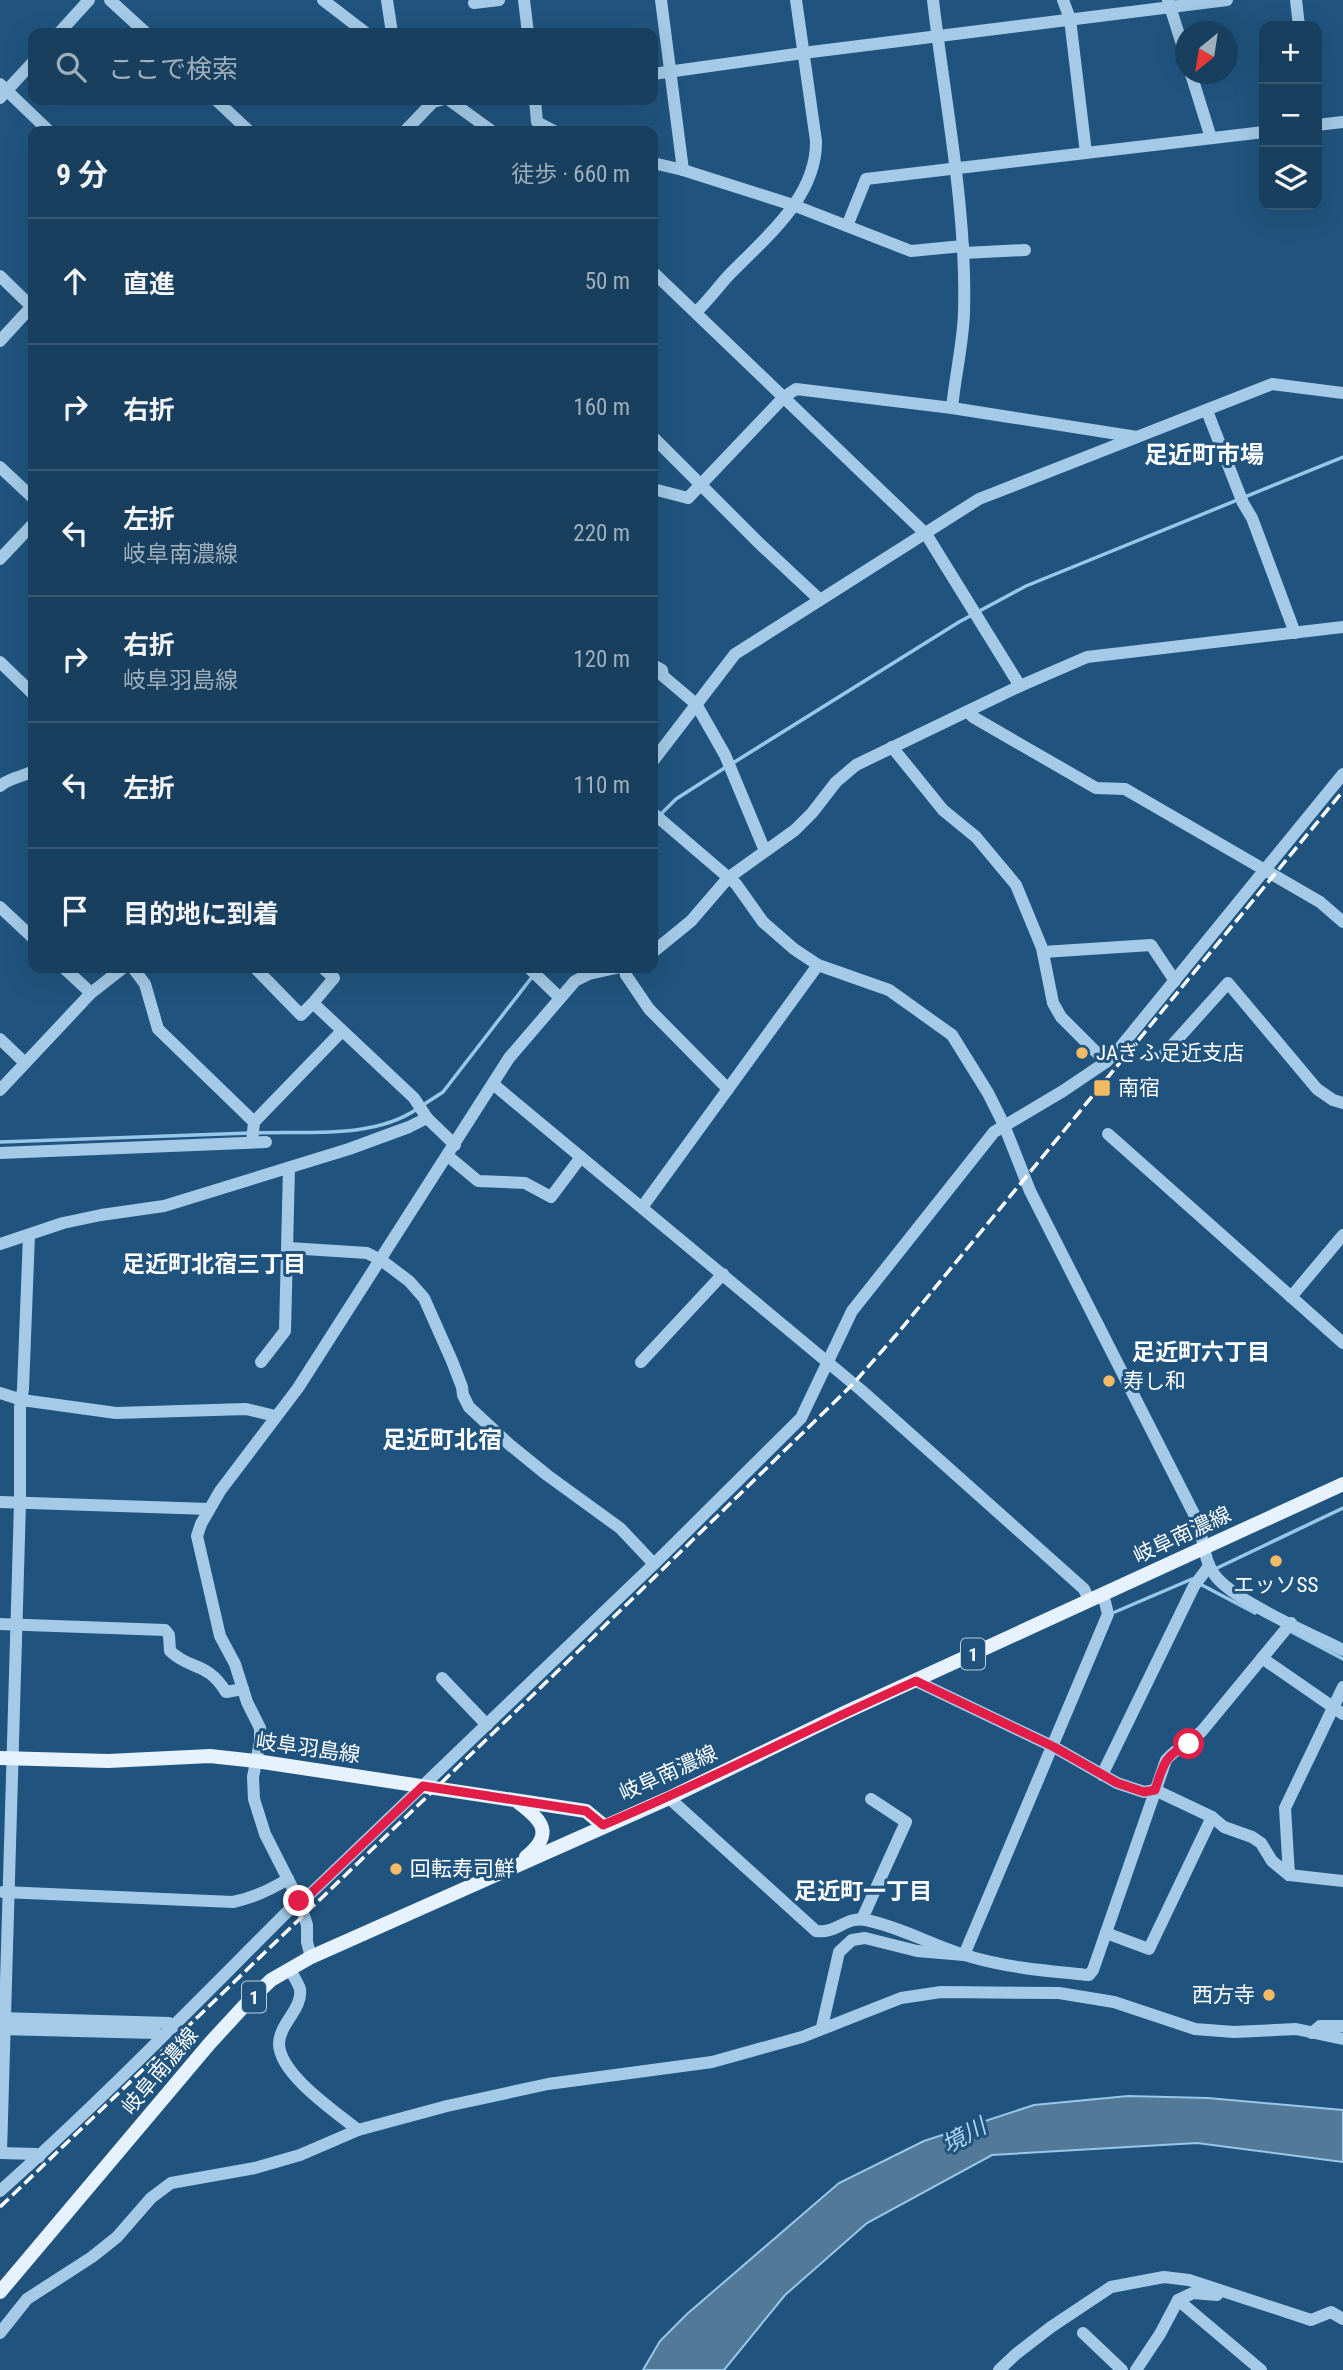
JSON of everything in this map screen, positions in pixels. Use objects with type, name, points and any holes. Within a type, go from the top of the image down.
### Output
[{"type":"main road","name":"岐阜南濃線","points":[[0,2292],[210,2043],[271,1980],[311,1957],[603,1825],[669,1798],[844,1713],[1343,1484]]},
{"type":"main road","name":"岐阜羽島線","points":[[7,1759],[107,1761],[210,1756],[256,1761],[586,1811],[603,1825]]},
{"type":"main road","points":[[511,1868],[535,1850],[542,1840],[543,1828],[536,1815],[515,1801]]},
{"type":"street","points":[[64,28],[89,0]]},
{"type":"street","points":[[110,0],[141,28]]},
{"type":"street","points":[[323,0],[359,28]]},
{"type":"street","points":[[387,0],[391,28]]},
{"type":"street","points":[[474,3],[499,0]]},
{"type":"street","points":[[524,0],[527,28]]},
{"type":"street","points":[[661,0],[683,170]]},
{"type":"street","points":[[696,312],[787,217],[810,177],[816,160],[816,141],[796,0]]},
{"type":"street","points":[[933,0],[956,169],[963,249],[964,316],[952,408]]},
{"type":"street","points":[[1063,0],[1070,19],[1086,153]]},
{"type":"street","points":[[658,73],[1070,19],[1169,3],[1227,0]]},
{"type":"street","points":[[1296,0],[1298,21]]},
{"type":"street","points":[[1169,3],[1175,23]]},
{"type":"street","points":[[28,67],[2,91],[43,126]]},
{"type":"street","points":[[1194,84],[1211,138]]},
{"type":"street","points":[[221,105],[244,126]]},
{"type":"street","points":[[410,126],[430,105]]},
{"type":"street","points":[[456,105],[485,126]]},
{"type":"street","points":[[535,105],[537,122],[545,126]]},
{"type":"street","points":[[1322,124],[1343,122]]},
{"type":"street","points":[[846,226],[866,179],[1259,133]]},
{"type":"street","points":[[658,164],[793,205],[911,251],[1025,250]]},
{"type":"street","points":[[0,276],[28,302]]},
{"type":"street","points":[[658,277],[926,534],[1020,686]]},
{"type":"street","points":[[0,341],[28,312]]},
{"type":"street","points":[[658,754],[735,654],[979,499],[1272,384],[1343,393]]},
{"type":"street","points":[[658,490],[688,498],[784,397],[796,388],[952,408],[1137,437]]},
{"type":"street","points":[[1207,411],[1241,498],[1252,518],[1295,633]]},
{"type":"street","points":[[658,442],[820,600]]},
{"type":"street","points":[[0,467],[28,493]]},
{"type":"street","points":[[0,559],[28,529]]},
{"type":"street","points":[[658,948],[691,922],[728,878],[803,821],[836,782],[856,765],[1020,686],[1087,657],[1343,627]]},
{"type":"street","points":[[0,662],[28,689]]},
{"type":"street","points":[[658,668],[662,670],[663,676],[696,704],[725,755],[765,851]]},
{"type":"street","points":[[968,712],[1097,788],[1125,789],[1320,902],[1343,922]]},
{"type":"street","points":[[892,747],[943,810],[976,837],[1016,885],[1043,952],[1053,1003],[1060,1017],[1106,1062]]},
{"type":"street","points":[[0,786],[6,781],[28,774]]},
{"type":"street","points":[[0,2192],[173,2027],[299,1901],[307,1897],[654,1564],[802,1418],[852,1311],[994,1132],[1106,1062],[1343,774]]},
{"type":"street","points":[[658,817],[736,884],[763,922],[794,949],[818,965],[889,990],[952,1035],[988,1093],[1004,1125],[1030,1191],[1162,1448],[1203,1535],[1209,1566],[1220,1583],[1231,1592],[1343,1650]]},
{"type":"street","points":[[0,907],[28,933]]},
{"type":"street","points":[[1043,952],[1151,945],[1175,981]]},
{"type":"street","points":[[643,1206],[818,965]]},
{"type":"street","points":[[69,973],[91,993]]},
{"type":"street","points":[[0,1090],[91,993],[117,973]]},
{"type":"street","points":[[137,973],[145,984],[158,1028],[254,1122]]},
{"type":"street","points":[[260,973],[301,1015],[334,978],[328,973]]},
{"type":"street","points":[[535,973],[559,997]]},
{"type":"street","points":[[311,1957],[307,1942],[307,1925],[299,1901],[265,1834],[254,1800],[253,1777],[260,1728],[235,1664],[220,1636],[197,1536],[209,1509],[240,1462],[298,1388],[509,1058],[559,997],[575,981],[594,973]]},
{"type":"street","points":[[625,973],[649,1009],[728,1089]]},
{"type":"street","points":[[1165,1053],[1228,983],[1317,1089],[1343,1103]]},
{"type":"street","points":[[313,1003],[414,1098],[451,1151],[478,1181],[526,1183],[551,1197],[580,1157]]},
{"type":"street","points":[[252,1142],[254,1122],[342,1031]]},
{"type":"street","points":[[0,1040],[25,1063]]},
{"type":"street","points":[[493,1084],[829,1363],[1096,1597],[1108,1614],[964,1955]]},
{"type":"street","points":[[0,1244],[63,1223],[101,1214],[164,1206],[349,1149],[427,1118]]},
{"type":"street","points":[[1108,1134],[1343,1343]]},
{"type":"street","points":[[0,1153],[266,1142]]},
{"type":"street","points":[[261,1362],[285,1331],[289,1168]]},
{"type":"street","points":[[29,1235],[17,1625],[7,1759],[0,2152],[36,2154],[39,2157]]},
{"type":"street","points":[[1291,1297],[1343,1235]]},
{"type":"street","points":[[289,1248],[367,1253],[410,1281],[424,1298],[469,1407],[538,1468],[620,1528],[654,1564]]},
{"type":"street","points":[[641,1362],[723,1273]]},
{"type":"street","points":[[0,1394],[22,1400],[116,1413],[246,1409],[275,1416]]},
{"type":"street","points":[[0,1502],[209,1509]]},
{"type":"street","points":[[1102,1775],[1196,1583],[1209,1566]]},
{"type":"street","points":[[669,1798],[816,1931],[829,1933],[847,1921],[862,1919],[1003,1966],[1089,1975],[1166,1760],[1202,1731],[1291,1623]]},
{"type":"street","points":[[0,1625],[164,1630],[169,1635],[170,1651],[176,1657],[209,1671],[218,1678],[226,1692],[243,1689]]},
{"type":"street","points":[[1262,1658],[1338,1710]]},
{"type":"street","points":[[443,1678],[486,1725]]},
{"type":"street","points":[[916,1681],[1054,1747],[1117,1783],[1144,1792],[1155,1790],[1212,1817],[1224,1827],[1252,1837],[1261,1843],[1272,1861],[1289,1875],[1343,1881]]},
{"type":"street","points":[[1289,1875],[1285,1808],[1338,1710],[1343,1688]]},
{"type":"street","points":[[862,1919],[906,1822],[871,1799]]},
{"type":"street","points":[[1106,1933],[1149,1949],[1212,1817]]},
{"type":"street","points":[[4,1892],[233,1902],[270,1890],[288,1879]]},
{"type":"street","points":[[822,2027],[839,1952],[852,1940],[865,1938],[917,1951],[964,1955]]},
{"type":"street","points":[[289,1970],[300,1989],[299,2001],[282,2030],[279,2044],[282,2056],[304,2085],[358,2130]]},
{"type":"street","points":[[0,2333],[27,2299],[117,2237],[150,2198],[172,2183],[289,2159],[358,2130],[447,2106],[548,2084],[712,2062],[802,2037],[901,1998],[941,1992],[1059,1993],[1114,2002],[1195,2029],[1213,2032],[1277,2029],[1343,2039]]},
{"type":"street","points":[[2,2023],[169,2023],[173,2027]]},
{"type":"street","points":[[2,2023],[156,2033],[161,2038]]},
{"type":"street","points":[[1312,2033],[1320,2026],[1343,2026]]},
{"type":"street","points":[[999,2370],[1051,2327],[1111,2287],[1164,2277],[1189,2280],[1233,2297],[1311,2320],[1331,2312],[1343,2319]]},
{"type":"street","points":[[1136,2370],[1178,2300],[1193,2293],[1233,2297]]},
{"type":"street","points":[[1178,2300],[1261,2370]]},
{"type":"street","points":[[1083,2333],[1122,2370]]},
{"type":"water","name":"境川","points":[[1128,2096],[1208,2098],[1343,2110],[1343,2162],[1197,2143],[992,2155],[867,2223],[785,2295],[724,2370],[643,2370],[660,2341],[687,2314],[839,2183],[924,2141],[1034,2105]]},
{"type":"waterway","points":[[733,763],[959,622],[1026,586],[1343,457]]},
{"type":"waterway","points":[[658,817],[676,799],[726,767]]},
{"type":"waterway","points":[[423,1105],[443,1092],[535,973]]},
{"type":"waterway","points":[[257,1133],[340,1132],[381,1125],[400,1119],[417,1109]]},
{"type":"waterway","points":[[0,1142],[250,1133]]},
{"type":"waterway","points":[[1215,1569],[1343,1508]]},
{"type":"waterway","points":[[1115,1612],[1192,1579]]},
{"type":"waterway","points":[[1200,1584],[1255,1613]]},
{"type":"waterway","points":[[1290,1631],[1343,1659]]},
{"type":"railway","points":[[0,2207],[853,1384],[1343,791]]},
{"type":"place","name":"JAぎふ足近支店","points":[[1082,1053]]},
{"type":"place","name":"南宿","points":[[1102,1088]]},
{"type":"place","name":"寿し和","points":[[1109,1381]]},
{"type":"place","name":"エッソSS","points":[[1276,1561]]},
{"type":"place","name":"回転寿司鮮","points":[[396,1869]]},
{"type":"place","name":"西方寺","points":[[1269,1995]]},
{"type":"district","name":"足近町市場","points":[[1204,455]]},
{"type":"district","name":"足近町北宿三丁目","points":[[214,1264]]},
{"type":"district","name":"足近町六丁目","points":[[1201,1352]]},
{"type":"district","name":"足近町北宿","points":[[442,1440]]},
{"type":"district","name":"足近町一丁目","points":[[863,1891]]},
{"type":"route","points":[[299,1901],[307,1897],[423,1786],[586,1811],[603,1825],[669,1798],[916,1681],[1054,1747],[1117,1783],[1144,1792],[1155,1790],[1166,1760],[1174,1751],[1189,1744]]}]
